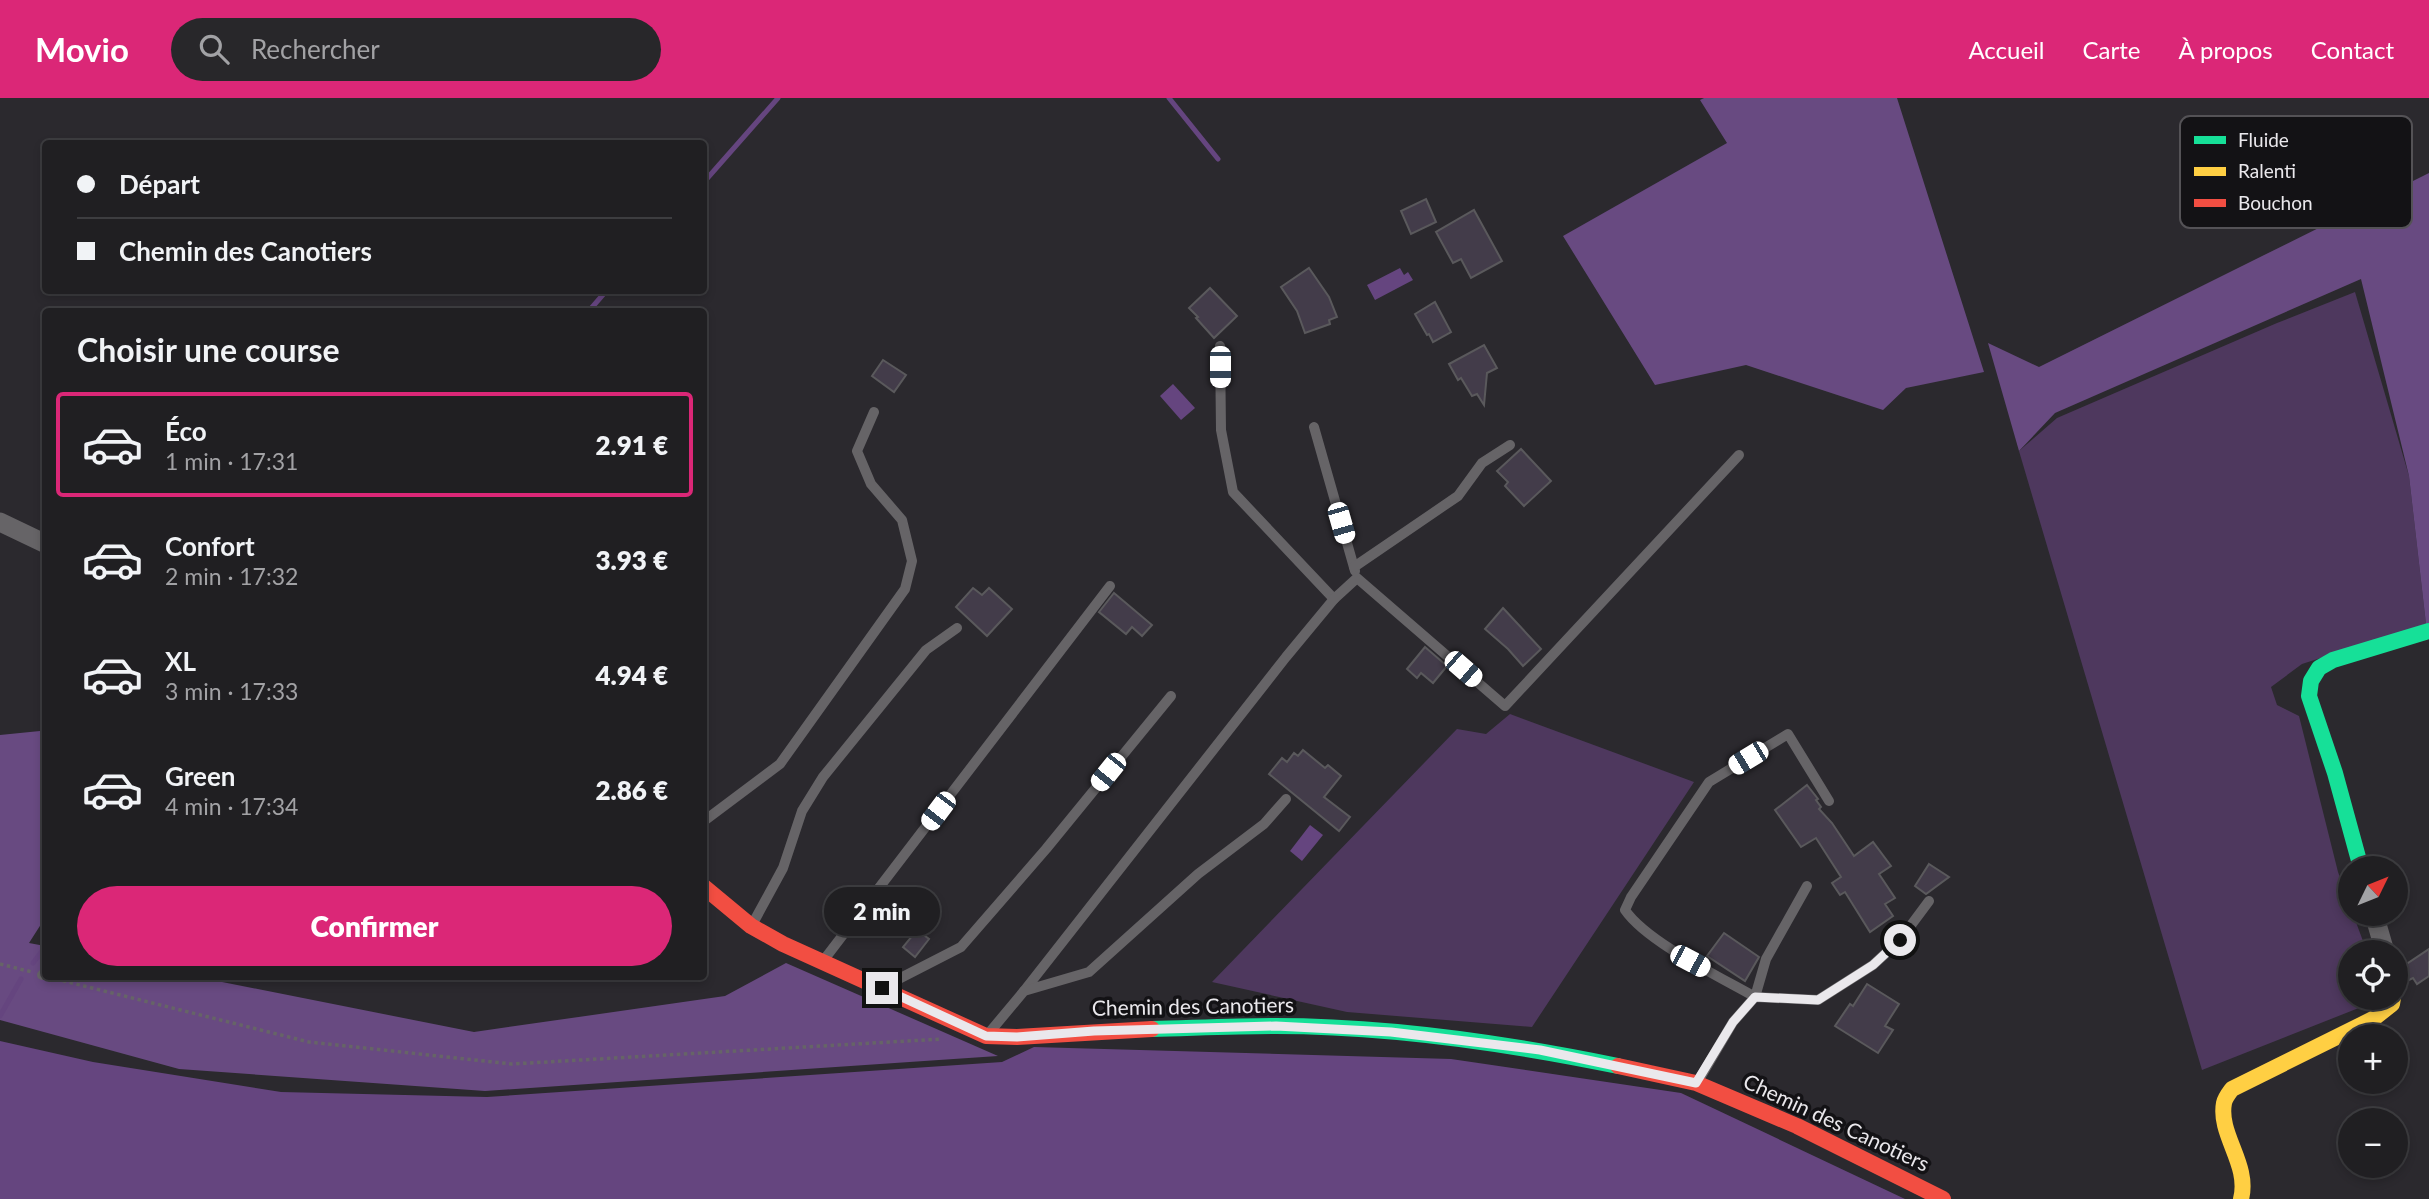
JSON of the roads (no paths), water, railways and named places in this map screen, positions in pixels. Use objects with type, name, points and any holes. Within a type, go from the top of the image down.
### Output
[{"type":"street","points":[[0,522],[42,542]]},
{"type":"street","points":[[2358,856],[2309,696],[2311,681],[2319,668],[2333,660],[2429,631]]},
{"type":"street","name":"Chemin des Canotiers","points":[[707,889],[751,926],[822,963],[986,1036],[1276,1026],[1391,1032],[1540,1050],[1696,1083],[1797,1126],[1943,1199]]},
{"type":"street","points":[[2241,1199],[2244,1193],[2242,1175],[2226,1120],[2224,1102],[2232,1088],[2373,1018],[2384,1010]]},
{"type":"lane","points":[[1220,346],[1220,430],[1233,492],[1334,599]]},
{"type":"lane","points":[[707,819],[780,764],[905,589],[912,561],[902,520],[871,484],[857,451],[874,412]]},
{"type":"lane","points":[[1314,427],[1357,578],[1505,706],[1739,455]]},
{"type":"lane","points":[[1354,567],[1458,496],[1482,463],[1510,444]]},
{"type":"lane","points":[[986,1036],[1334,599],[1357,578]]},
{"type":"lane","points":[[822,963],[1110,586]]},
{"type":"lane","points":[[751,926],[783,868],[802,811],[823,777],[926,650],[957,628]]},
{"type":"lane","points":[[882,988],[961,947],[1046,849],[1171,696]]},
{"type":"lane","points":[[1829,801],[1788,734],[1709,782],[1631,897],[1625,910],[1632,920],[1690,961],[1755,997],[1818,1000],[1873,965],[1900,940],[1929,901]]},
{"type":"lane","points":[[1024,991],[1089,972],[1198,874],[1264,824],[1286,799]]},
{"type":"lane","points":[[1696,1083],[1733,1022],[1755,997],[1766,959],[1807,886]]},
{"type":"waterway","points":[[707,179],[778,98]]},
{"type":"waterway","points":[[1169,98],[1218,159]]},
{"type":"waterway","points":[[591,308],[604,294]]},
{"type":"waterway","points":[[33,963],[42,951]]},
{"type":"waterway","points":[[0,1016],[21,979]]}]
